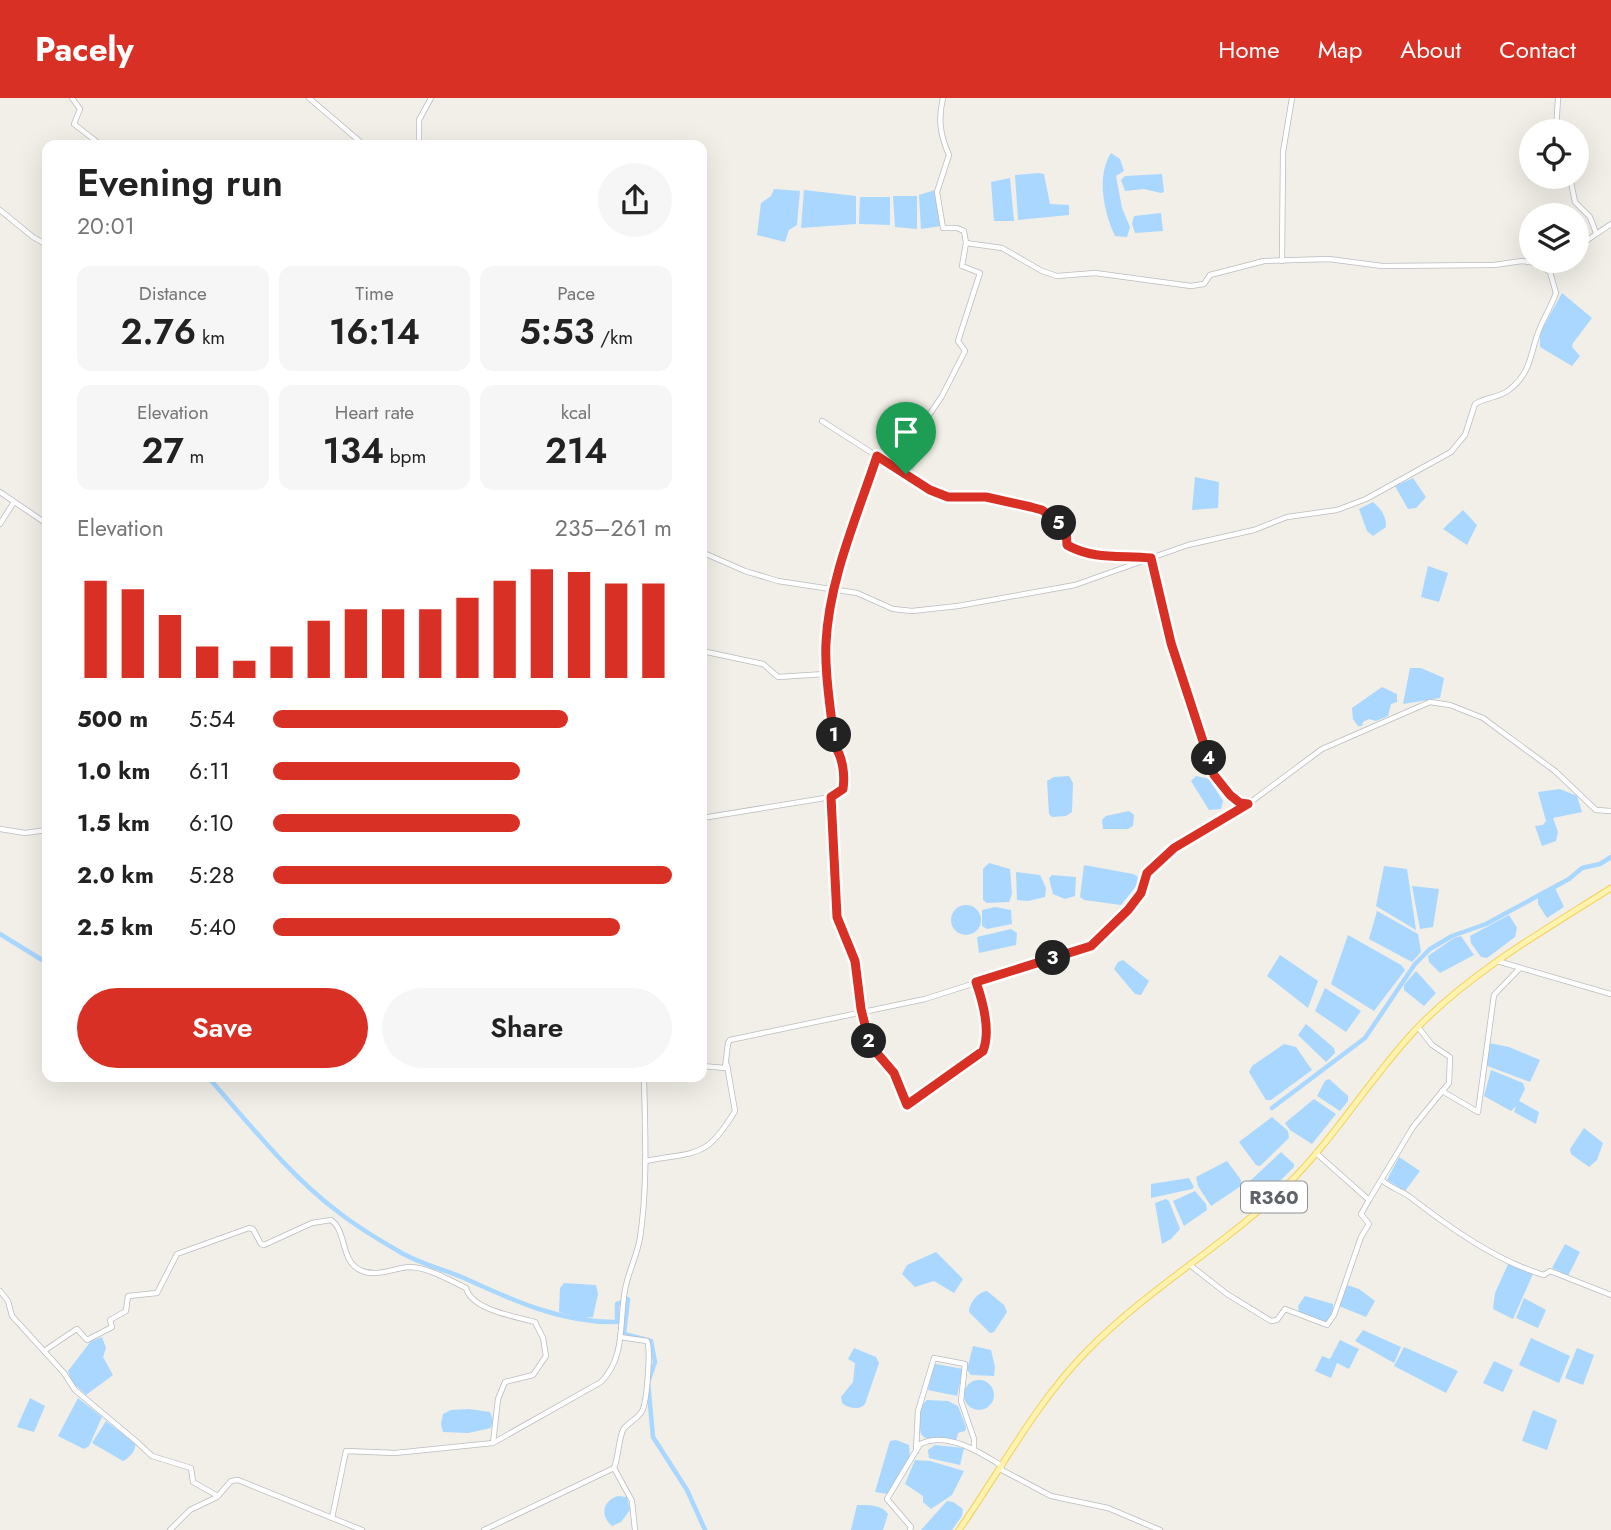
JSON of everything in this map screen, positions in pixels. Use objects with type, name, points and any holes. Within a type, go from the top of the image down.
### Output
[{"type":"main road","name":"R360","points":[[960,1530],[1046,1398],[1080,1358],[1138,1305],[1267,1204],[1316,1153],[1378,1071],[1418,1027],[1496,961],[1611,888]]},
{"type":"street","points":[[72,98],[80,109],[74,124],[95,140]]},
{"type":"street","points":[[309,98],[358,140]]},
{"type":"street","points":[[419,140],[419,120],[431,98]]},
{"type":"street","points":[[906,474],[917,456],[906,449],[942,396],[965,351],[958,341],[980,273],[962,266],[966,243],[964,231],[943,228],[937,192],[949,155],[943,142],[939,117],[943,98]]},
{"type":"street","points":[[1282,261],[1283,152],[1292,98]]},
{"type":"street","points":[[1557,119],[1558,98]]},
{"type":"street","points":[[1572,189],[1575,202],[1590,217],[1596,233]]},
{"type":"street","points":[[0,210],[42,242]]},
{"type":"street","points":[[1589,238],[1611,224]]},
{"type":"street","points":[[966,243],[1002,248],[1022,257],[1042,271],[1057,276],[1096,273],[1191,286],[1204,284],[1210,275],[1264,261],[1328,259],[1382,266],[1494,265],[1519,261]]},
{"type":"street","points":[[707,554],[745,571],[778,581],[856,593],[893,609],[912,611],[958,607],[1075,586],[1188,545],[1254,530],[1287,517],[1346,506],[1375,495],[1451,452],[1465,435],[1475,404],[1510,390],[1525,371],[1535,351],[1537,334],[1556,293],[1550,273]]},
{"type":"street","points":[[822,421],[930,490],[948,497],[986,497],[1042,510],[1066,528],[1067,545],[1078,551],[1103,556],[1151,558]]},
{"type":"street","points":[[707,817],[831,797],[843,789],[844,781],[839,752],[834,745],[825,674],[826,640],[834,589],[877,456]]},
{"type":"street","points":[[0,492],[42,521]]},
{"type":"street","points":[[0,524],[14,502]]},
{"type":"street","points":[[1151,558],[1171,643],[1214,775],[1230,795],[1240,803],[1248,804]]},
{"type":"street","points":[[707,652],[762,664],[778,677],[825,674]]},
{"type":"street","points":[[646,1161],[703,1150],[719,1138],[735,1111],[726,1065],[730,1040],[925,999],[1091,946],[1128,910],[1141,893],[1147,873],[1174,848],[1248,804],[1322,749],[1430,702],[1463,709],[1483,718],[1527,748],[1596,810],[1611,811]]},
{"type":"street","points":[[831,797],[837,917],[855,961],[870,1045],[894,1073],[907,1105],[983,1051],[986,1042],[982,1000],[976,982]]},
{"type":"street","points":[[0,829],[24,833],[42,831]]},
{"type":"street","points":[[1496,961],[1611,994]]},
{"type":"street","points":[[1442,1091],[1478,1112],[1494,995],[1520,968]]},
{"type":"street","points":[[1190,1265],[1227,1294],[1271,1321],[1277,1320],[1285,1309],[1326,1325],[1334,1315],[1361,1237],[1369,1224],[1362,1214],[1369,1200],[1413,1127],[1449,1083],[1450,1057],[1432,1045],[1418,1027]]},
{"type":"street","points":[[707,1066],[724,1068],[726,1065]]},
{"type":"street","points":[[332,1518],[346,1451],[395,1453],[494,1443],[601,1381],[613,1366],[620,1337],[623,1302],[640,1239],[646,1161],[644,1082]]},
{"type":"street","points":[[1316,1153],[1369,1200]]},
{"type":"street","points":[[1382,1180],[1407,1194],[1427,1213],[1503,1258],[1534,1272],[1544,1275],[1550,1271],[1611,1295]]},
{"type":"street","points":[[44,1351],[77,1329],[87,1340],[112,1327],[110,1320],[126,1311],[128,1296],[157,1293],[177,1254],[249,1228],[253,1228],[264,1245],[312,1223],[331,1220],[337,1225],[348,1257],[357,1269],[372,1273],[410,1267],[421,1269],[466,1288],[471,1299],[489,1309],[535,1322],[543,1338],[546,1356],[533,1375],[505,1382],[498,1399],[494,1443]]},
{"type":"street","points":[[0,1291],[8,1301],[12,1316],[75,1390],[137,1442],[145,1452],[191,1468],[193,1482],[218,1496]]},
{"type":"street","points":[[620,1337],[647,1342],[651,1348],[646,1372],[645,1405],[641,1413],[625,1427],[614,1468],[632,1501],[635,1530]]},
{"type":"street","points":[[916,1451],[918,1411],[934,1358],[965,1364],[961,1401],[974,1439],[974,1449]]},
{"type":"street","points":[[909,1530],[911,1527],[887,1499],[920,1444],[929,1440],[974,1449],[1051,1496],[1108,1508],[1160,1530]]},
{"type":"street","points":[[484,1530],[614,1468]]},
{"type":"street","points":[[170,1530],[190,1510],[218,1496],[230,1481],[238,1480],[362,1530]]},
{"type":"water","points":[[1111,153],[1120,159],[1124,171],[1116,176],[1122,208],[1130,227],[1127,237],[1115,236],[1105,205],[1104,172]]},
{"type":"water","points":[[1044,174],[1050,204],[1069,205],[1069,215],[1018,220],[1015,175]]},
{"type":"water","points":[[1162,174],[1164,192],[1161,193],[1144,189],[1125,191],[1121,180],[1125,176]]},
{"type":"water","points":[[1010,178],[1014,221],[994,221],[991,182]]},
{"type":"water","points":[[774,189],[800,191],[797,225],[789,230],[785,242],[757,235],[761,203],[771,196]]},
{"type":"water","points":[[804,190],[856,196],[856,224],[801,228]]},
{"type":"water","points":[[935,190],[941,226],[921,229],[919,195]]},
{"type":"water","points":[[893,196],[917,196],[917,229],[895,227]]},
{"type":"water","points":[[860,197],[890,197],[890,225],[859,224]]},
{"type":"water","points":[[1161,213],[1163,231],[1135,233],[1132,224],[1134,216]]},
{"type":"water","points":[[1562,293],[1592,318],[1573,343],[1572,347],[1580,356],[1572,366],[1540,347],[1540,333]]},
{"type":"water","points":[[1195,477],[1219,482],[1218,508],[1192,510]]},
{"type":"water","points":[[1413,478],[1426,497],[1416,508],[1408,509],[1395,486]]},
{"type":"water","points":[[1373,502],[1382,513],[1386,527],[1373,536],[1367,531],[1359,509]]},
{"type":"water","points":[[1463,510],[1477,525],[1467,545],[1443,529]]},
{"type":"water","points":[[1428,566],[1448,573],[1439,602],[1421,597]]},
{"type":"water","points":[[1410,668],[1421,668],[1444,678],[1440,698],[1403,704]]},
{"type":"water","points":[[1382,687],[1397,694],[1397,702],[1391,704],[1388,716],[1376,721],[1369,719],[1363,722],[1362,726],[1358,726],[1353,719],[1352,708]]},
{"type":"water","points":[[1069,776],[1073,783],[1072,812],[1066,816],[1052,817],[1049,814],[1047,781],[1054,777]]},
{"type":"water","points":[[1196,776],[1209,779],[1223,801],[1221,809],[1209,810],[1191,781]]},
{"type":"water","points":[[1560,789],[1577,796],[1582,812],[1553,818],[1558,832],[1556,841],[1542,846],[1535,826],[1543,825],[1546,821],[1538,792]]},
{"type":"water","points":[[1129,811],[1134,815],[1133,826],[1128,829],[1103,829],[1102,820],[1106,816]]},
{"type":"water","points":[[989,863],[1010,869],[1012,894],[1009,902],[987,903],[983,900],[983,869]]},
{"type":"water","points":[[1084,865],[1133,874],[1138,877],[1137,885],[1121,905],[1084,900],[1080,897]]},
{"type":"water","points":[[1384,866],[1407,869],[1416,930],[1376,906]]},
{"type":"water","points":[[1016,872],[1040,875],[1046,888],[1045,897],[1028,901],[1017,900]]},
{"type":"water","points":[[1052,875],[1076,877],[1075,896],[1065,899],[1053,894],[1049,878]]},
{"type":"water","points":[[1412,886],[1439,889],[1433,927],[1420,929]]},
{"type":"water","points":[[1555,888],[1564,907],[1547,918],[1538,904],[1538,897]]},
{"type":"water","points":[[966,905],[977,909],[981,920],[977,931],[966,935],[955,931],[951,920],[955,909]]},
{"type":"water","points":[[995,907],[1011,910],[1012,924],[987,929],[982,926],[982,910]]},
{"type":"water","points":[[1377,911],[1418,934],[1421,952],[1412,962],[1369,939]]},
{"type":"water","points":[[1509,915],[1517,928],[1515,937],[1487,958],[1481,957],[1471,943],[1470,936]]},
{"type":"water","points":[[1011,929],[1017,933],[1016,945],[979,953],[977,937]]},
{"type":"water","points":[[1348,935],[1401,965],[1405,970],[1374,1011],[1331,984]]},
{"type":"water","points":[[1461,936],[1474,955],[1440,973],[1429,962],[1428,956]]},
{"type":"water","points":[[1280,955],[1318,981],[1308,1008],[1267,976]]},
{"type":"water","points":[[1123,960],[1149,981],[1141,995],[1135,994],[1114,969],[1118,962]]},
{"type":"water","points":[[1416,971],[1436,993],[1424,1006],[1404,990],[1404,985]]},
{"type":"water","points":[[1325,988],[1361,1011],[1346,1032],[1315,1011]]},
{"type":"water","points":[[1306,1024],[1334,1048],[1335,1053],[1326,1062],[1298,1035]]},
{"type":"water","points":[[1489,1043],[1509,1047],[1540,1060],[1530,1082],[1485,1065]]},
{"type":"water","points":[[1284,1044],[1296,1047],[1312,1070],[1271,1100],[1266,1100],[1249,1072],[1252,1066]]},
{"type":"water","points":[[1491,1070],[1523,1083],[1525,1089],[1519,1101],[1539,1112],[1536,1124],[1514,1112],[1516,1106],[1511,1111],[1484,1096]]},
{"type":"water","points":[[1329,1079],[1348,1096],[1348,1101],[1340,1111],[1317,1096],[1325,1081]]},
{"type":"water","points":[[1314,1099],[1336,1114],[1312,1144],[1290,1130],[1285,1123]]},
{"type":"water","points":[[1272,1117],[1288,1131],[1289,1138],[1260,1166],[1256,1165],[1239,1142]]},
{"type":"water","points":[[1584,1128],[1603,1143],[1597,1160],[1589,1167],[1571,1154],[1570,1149]]},
{"type":"water","points":[[1281,1152],[1294,1167],[1264,1197],[1250,1181]]},
{"type":"water","points":[[1399,1157],[1420,1171],[1405,1191],[1387,1180]]},
{"type":"water","points":[[1227,1161],[1241,1180],[1241,1186],[1211,1206],[1198,1186],[1196,1177]]},
{"type":"water","points":[[1189,1178],[1194,1187],[1192,1189],[1151,1198],[1151,1184]]},
{"type":"water","points":[[1195,1191],[1206,1204],[1207,1210],[1184,1226],[1173,1201]]},
{"type":"water","points":[[1166,1199],[1180,1229],[1162,1244],[1155,1203]]},
{"type":"water","points":[[1565,1244],[1580,1252],[1568,1276],[1552,1268]]},
{"type":"water","points":[[936,1252],[963,1279],[954,1293],[934,1281],[915,1287],[902,1274],[907,1265]]},
{"type":"water","points":[[1509,1262],[1533,1274],[1513,1319],[1493,1309],[1495,1293]]},
{"type":"water","points":[[564,1283],[596,1285],[598,1294],[593,1317],[581,1318],[559,1312],[560,1288]]},
{"type":"water","points":[[1347,1285],[1359,1289],[1375,1301],[1366,1317],[1339,1306]]},
{"type":"water","points":[[987,1291],[1004,1305],[1007,1312],[994,1332],[990,1333],[969,1312],[975,1298]]},
{"type":"water","points":[[1305,1296],[1333,1304],[1333,1313],[1326,1322],[1299,1312],[1298,1306]]},
{"type":"water","points":[[1524,1298],[1546,1310],[1538,1328],[1516,1318]]},
{"type":"water","points":[[1363,1330],[1401,1347],[1394,1363],[1355,1341]]},
{"type":"water","points":[[102,1337],[106,1348],[103,1357],[113,1375],[86,1395],[72,1382],[68,1371],[91,1341]]},
{"type":"water","points":[[1531,1338],[1570,1356],[1559,1383],[1519,1365]]},
{"type":"water","points":[[1340,1340],[1359,1349],[1349,1369],[1337,1363],[1331,1378],[1315,1371],[1322,1356],[1330,1359]]},
{"type":"water","points":[[973,1346],[991,1350],[994,1376],[971,1375],[967,1370]]},
{"type":"water","points":[[1404,1347],[1458,1371],[1446,1393],[1394,1366]]},
{"type":"water","points":[[854,1348],[876,1357],[879,1363],[865,1404],[857,1408],[844,1405],[841,1397],[853,1382],[855,1363],[848,1359]]},
{"type":"water","points":[[1577,1348],[1594,1355],[1583,1385],[1565,1378]]},
{"type":"water","points":[[1494,1361],[1513,1370],[1503,1392],[1483,1383]]},
{"type":"water","points":[[933,1365],[963,1369],[957,1396],[928,1390]]},
{"type":"water","points":[[979,1380],[990,1384],[994,1395],[990,1406],[979,1410],[968,1406],[964,1395],[968,1384]]},
{"type":"water","points":[[30,1398],[45,1406],[34,1432],[17,1427]]},
{"type":"water","points":[[78,1398],[102,1417],[89,1446],[84,1449],[58,1436]]},
{"type":"water","points":[[927,1400],[948,1401],[958,1406],[966,1427],[965,1431],[958,1433],[956,1441],[925,1438],[921,1434],[920,1412]]},
{"type":"water","points":[[451,1410],[490,1412],[493,1420],[491,1428],[468,1433],[443,1432],[443,1414]]},
{"type":"water","points":[[1533,1410],[1557,1420],[1547,1450],[1522,1441]]},
{"type":"water","points":[[106,1421],[135,1443],[132,1454],[123,1461],[92,1443]]},
{"type":"water","points":[[896,1440],[909,1445],[910,1459],[888,1494],[875,1492],[890,1441]]},
{"type":"water","points":[[935,1445],[964,1448],[960,1465],[929,1458],[928,1450]]},
{"type":"water","points":[[915,1460],[930,1461],[964,1471],[952,1495],[931,1509],[923,1502],[923,1496],[905,1484]]},
{"type":"water","points":[[618,1496],[627,1497],[630,1510],[621,1522],[612,1526],[604,1509],[609,1501]]},
{"type":"water","points":[[947,1501],[963,1509],[962,1516],[952,1530],[921,1530]]},
{"type":"water","points":[[857,1505],[882,1508],[888,1514],[883,1530],[851,1530]]},
{"type":"waterway","points":[[1272,1108],[1365,1038],[1415,964],[1430,949],[1452,936],[1486,924],[1569,879],[1582,868],[1600,864],[1611,857]]},
{"type":"waterway","points":[[0,934],[42,960]]},
{"type":"waterway","points":[[212,1082],[302,1181],[344,1217],[408,1256],[520,1302],[577,1319],[617,1322],[617,1304],[627,1301]]},
{"type":"waterway","points":[[628,1299],[624,1334],[651,1341],[655,1362],[648,1382],[653,1437],[687,1490],[705,1530]]},
{"type":"route","points":[[877,456],[906,474],[930,490],[948,497],[986,497],[1042,510],[1066,528],[1067,545],[1078,551],[1103,556],[1151,558],[1171,643],[1214,775],[1230,795],[1240,803],[1248,804],[1174,848],[1147,873],[1141,893],[1128,910],[1091,946],[976,982],[982,1000],[986,1042],[983,1051],[907,1105],[894,1073],[870,1045],[861,1009],[855,961],[837,917],[831,797],[843,789],[844,781],[839,752],[834,745],[825,674],[826,640],[834,589],[877,456]]}]
